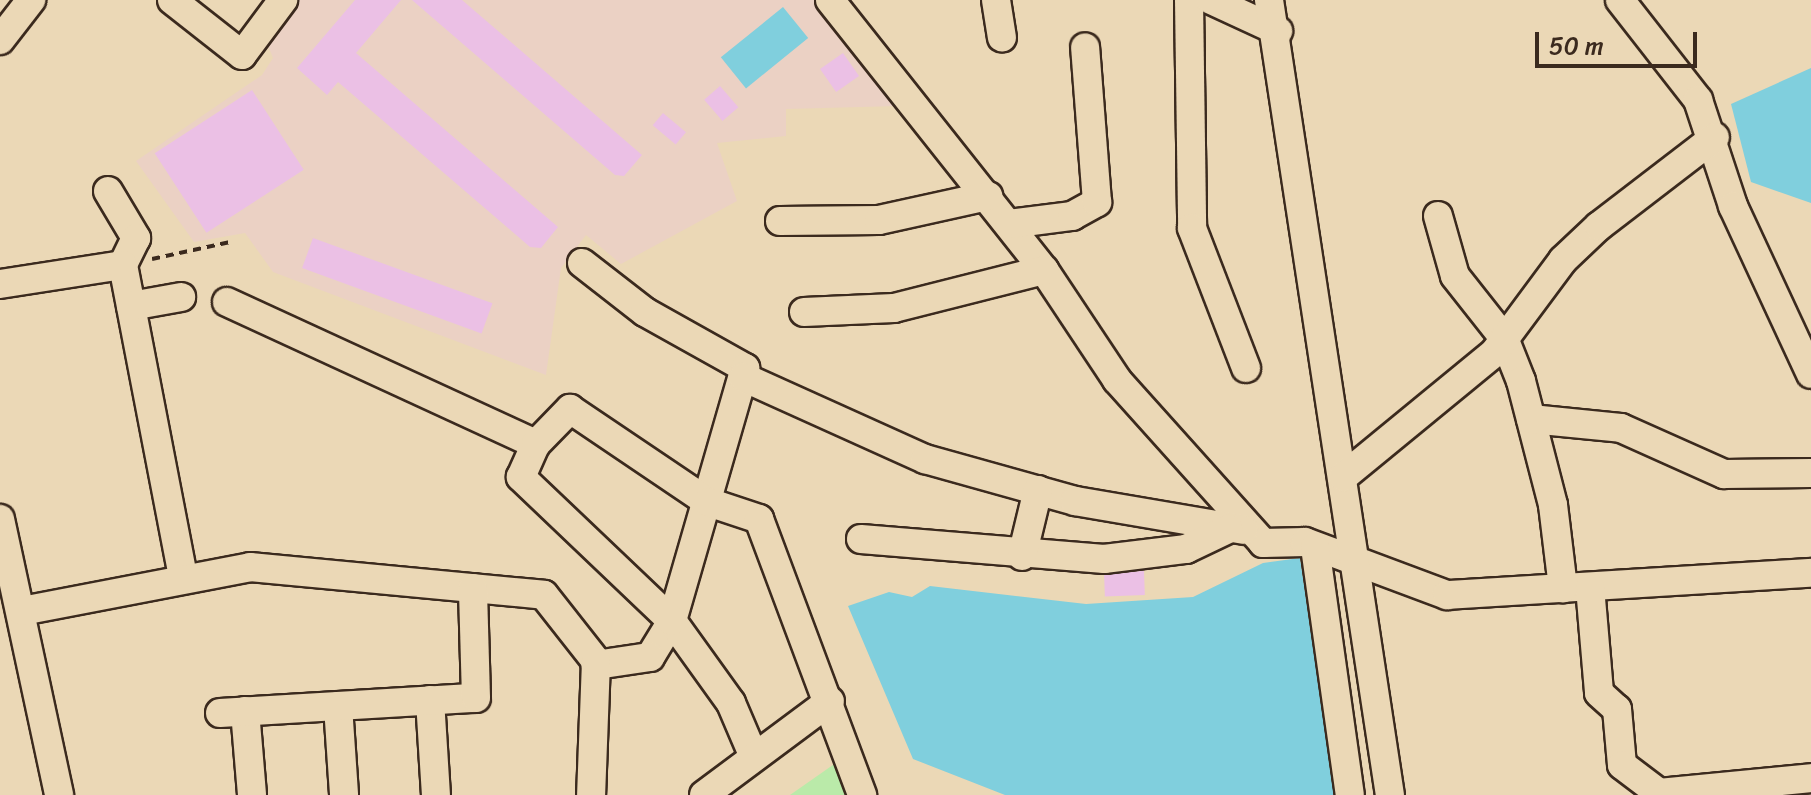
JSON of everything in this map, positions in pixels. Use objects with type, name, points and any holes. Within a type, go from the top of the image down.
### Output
[{"type":"street","points":[[0,40],[31,0]]},
{"type":"street","points":[[172,0],[242,55],[283,0]]},
{"type":"street","points":[[830,0],[988,196],[1044,270],[1117,380],[1236,529]]},
{"type":"street","points":[[996,0],[1002,38]]},
{"type":"street","points":[[1189,0],[1192,228],[1246,368]]},
{"type":"street","points":[[1211,0],[1278,31]]},
{"type":"street","points":[[1269,0],[1278,31],[1390,795]]},
{"type":"street","points":[[1634,3],[1698,100],[1715,137],[1733,206],[1811,374]]},
{"type":"street","points":[[1009,224],[1072,216],[1097,202],[1085,47]]},
{"type":"street","points":[[1343,477],[1504,338],[1563,260],[1715,137]]},
{"type":"street","points":[[108,191],[136,238],[123,265],[183,577]]},
{"type":"street","points":[[780,221],[893,219],[988,196]]},
{"type":"street","points":[[1438,216],[1455,276],[1504,338],[1531,419],[1577,588],[1599,693],[1617,709],[1622,765],[1659,794],[1811,778]]},
{"type":"street","points":[[582,263],[645,312],[745,368],[672,621],[650,657],[596,665]]},
{"type":"street","points":[[0,284],[123,265]]},
{"type":"street","points":[[804,312],[894,308],[1044,270]]},
{"type":"street","points":[[131,306],[181,297]]},
{"type":"street","points":[[227,302],[536,444]]},
{"type":"street","points":[[743,377],[925,459],[1038,490],[1236,529],[1263,543],[1315,547],[1447,595],[1811,573]]},
{"type":"street","points":[[754,757],[731,703],[672,621],[521,477],[536,444],[570,409],[708,502],[759,519],[830,701],[862,795]]},
{"type":"street","points":[[1531,419],[1621,428],[1724,474],[1811,473]]},
{"type":"street","points":[[1022,556],[1038,490]]},
{"type":"street","points":[[0,519],[22,611],[50,793]]},
{"type":"street","points":[[861,539],[1022,556],[1151,557],[1236,529]]},
{"type":"street","points":[[1315,547],[1350,795]]},
{"type":"street","points":[[22,611],[183,577],[250,567],[544,595],[596,665],[591,795]]},
{"type":"street","points":[[252,795],[233,712],[476,698],[473,588]]},
{"type":"street","points":[[430,700],[436,795]]},
{"type":"street","points":[[704,795],[830,701]]},
{"type":"street","points":[[338,706],[344,795]]},
{"type":"path","points":[[123,265],[230,242]]},
{"type":"shaded area","points":[[297,0],[819,0],[898,106],[786,109],[786,136],[717,143],[737,201],[621,264],[586,235],[561,268],[546,375],[273,272],[245,233],[194,242],[136,161],[262,75],[273,58],[267,43]]},
{"type":"green space","points":[[840,760],[852,795],[790,795]]},
{"type":"water","points":[[783,7],[808,38],[746,88],[721,57]]},
{"type":"water","points":[[1811,68],[1811,203],[1751,182],[1731,104]]},
{"type":"water","points":[[1300,558],[1335,795],[1005,795],[913,759],[848,606],[889,592],[912,597],[930,586],[1086,604],[1193,597],[1263,563]]},
{"type":"building","points":[[355,0],[401,0],[356,53],[558,227],[541,248],[530,247],[338,82],[327,95],[297,68]]},
{"type":"building","points":[[412,0],[462,0],[642,155],[624,176],[615,175]]},
{"type":"building","points":[[843,53],[859,76],[836,92],[820,69]]},
{"type":"building","points":[[720,86],[738,107],[723,121],[704,100]]},
{"type":"building","points":[[252,90],[304,170],[206,233],[155,153]]},
{"type":"building","points":[[663,113],[686,132],[676,145],[653,125]]},
{"type":"building","points":[[313,238],[492,303],[482,333],[302,268]]},
{"type":"building","points":[[1144,571],[1145,595],[1105,596],[1104,572]]}]
